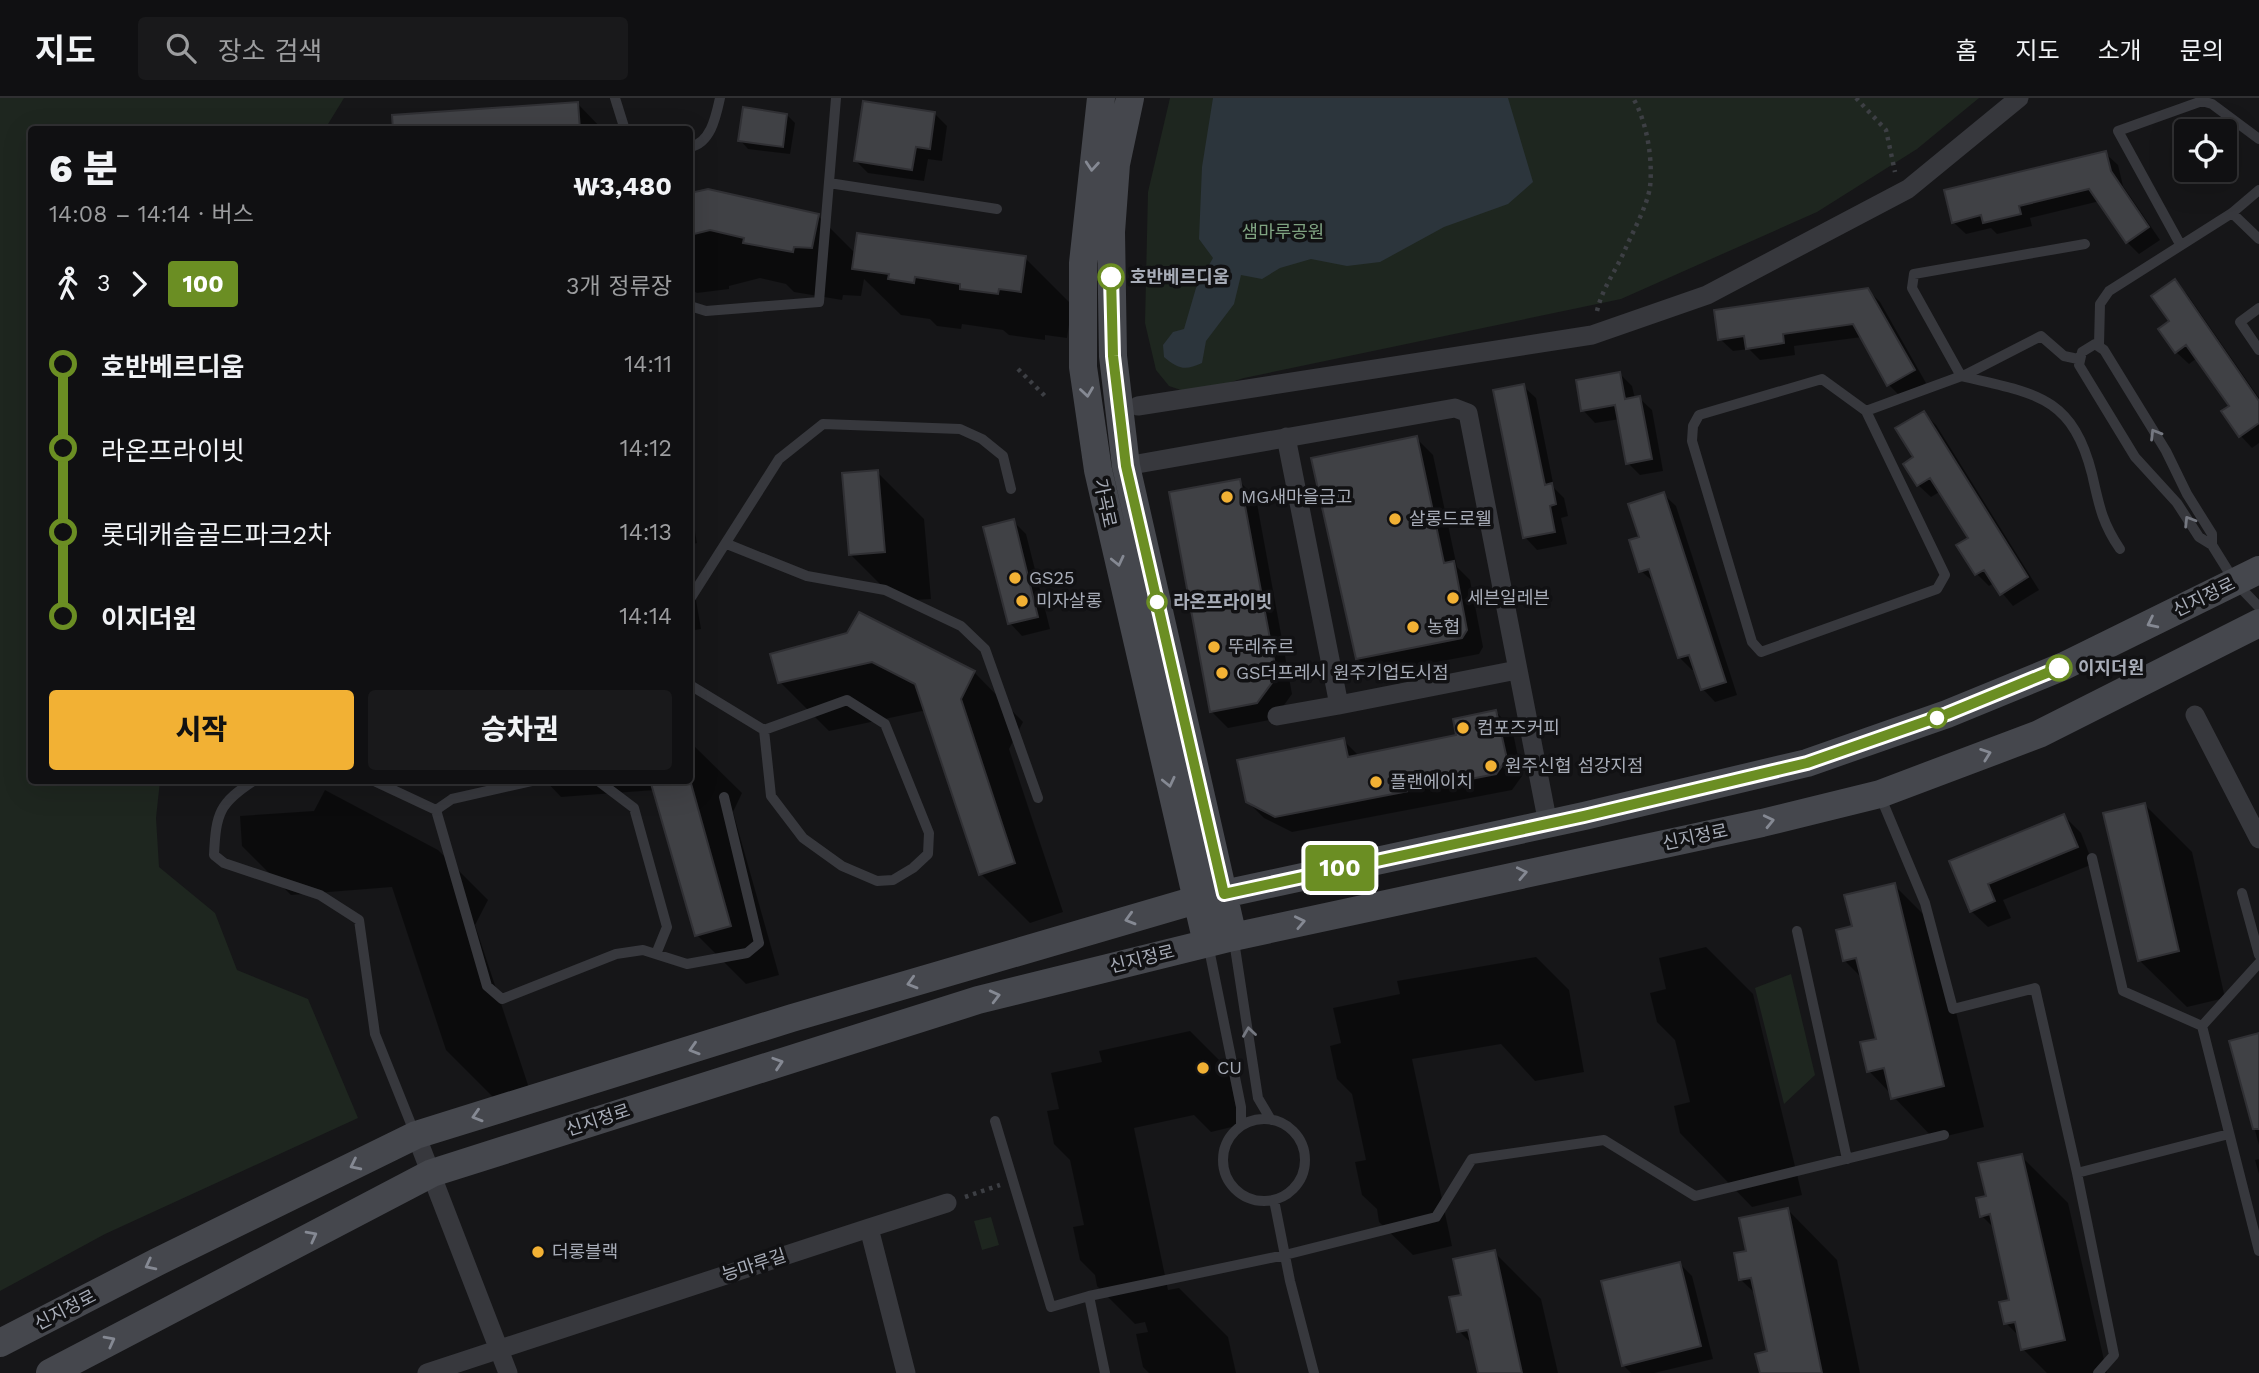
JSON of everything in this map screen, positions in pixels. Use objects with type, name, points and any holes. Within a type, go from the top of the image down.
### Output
[{"type":"street","name":"가곡로","points":[[1101,98],[1083,262],[1083,367],[1098,470],[1196,900],[1220,940]]},
{"type":"street","name":"가곡로","points":[[1130,98],[1116,164],[1111,232],[1113,356],[1126,466],[1224,894],[1220,940]]},
{"type":"street","points":[[1138,406],[1592,335],[1707,295],[1900,194],[2019,98]]},
{"type":"street","points":[[1098,470],[1455,408],[1468,413],[1548,824]]},
{"type":"street","points":[[1286,437],[1339,705]]},
{"type":"street","name":"신지정로","points":[[0,1343],[157,1262],[416,1135],[792,1018],[1196,900],[1548,824],[1807,763],[1947,714],[2064,666],[2247,576]]},
{"type":"street","name":"신지정로","points":[[50,1373],[432,1172],[978,1000],[1220,940],[1762,823],[1880,794],[2039,734],[2259,623]]},
{"type":"street","points":[[1277,716],[1517,670]]},
{"type":"street","points":[[2194,715],[2259,839]]},
{"type":"street","points":[[416,1135],[496,1349],[508,1373]]},
{"type":"street","name":"능마루길","points":[[427,1373],[947,1203]]},
{"type":"street","points":[[869,1228],[906,1373]]},
{"type":"lane","points":[[615,98],[624,126]]},
{"type":"lane","points":[[693,146],[709,132],[720,98]]},
{"type":"lane","points":[[693,307],[706,311],[820,302],[836,98]]},
{"type":"lane","points":[[2180,244],[2118,131],[2202,101],[2212,104],[2259,139]]},
{"type":"lane","points":[[829,183],[997,209]]},
{"type":"lane","points":[[2213,545],[2212,534],[2187,494],[2166,451],[2099,345],[2100,304],[2109,291],[2232,213],[2259,190]]},
{"type":"lane","points":[[2232,213],[2259,239]]},
{"type":"lane","points":[[2085,244],[1914,274],[1912,288],[1961,376],[2031,393],[2062,410],[2082,442],[2103,525],[2120,549]]},
{"type":"lane","points":[[2259,308],[2240,322],[2259,350]]},
{"type":"lane","points":[[1867,411],[1961,376],[2041,335],[2064,356],[2078,359],[2135,457],[2177,503],[2199,537],[2213,545],[2247,576],[2259,607]]},
{"type":"lane","points":[[2078,359],[2082,352],[2095,344],[2099,345]]},
{"type":"lane","points":[[1822,379],[1867,411],[1945,575],[1942,583],[1937,589],[1761,652],[1752,642],[1692,441],[1693,426],[1699,415],[1822,379]]},
{"type":"lane","points":[[693,594],[779,459],[823,424],[960,429],[982,439],[1003,456],[1011,489]]},
{"type":"lane","points":[[726,544],[807,576],[884,590],[961,626],[985,649],[1038,798]]},
{"type":"lane","points":[[693,687],[764,730]]},
{"type":"lane","points":[[847,700],[885,724],[929,833],[928,854],[913,868],[893,880],[877,881],[842,866],[803,838],[771,796],[764,730],[847,700]]},
{"type":"lane","points":[[237,792],[239,784]]},
{"type":"lane","points":[[249,784],[231,794],[216,824],[214,855],[224,863],[320,895],[359,920],[375,1034],[416,1135]]},
{"type":"lane","points":[[381,784],[436,810],[487,986],[502,999],[616,954],[643,950],[687,964],[747,953],[759,943],[724,797]]},
{"type":"lane","points":[[436,810],[452,799],[518,784]]},
{"type":"lane","points":[[602,784],[634,808],[667,927],[656,954]]},
{"type":"lane","points":[[1880,794],[1925,903],[1953,1009],[2035,988],[2077,1172],[2114,1355],[2098,1373]]},
{"type":"lane","points":[[2092,858],[2123,991],[2202,1026]]},
{"type":"lane","points":[[2242,893],[2259,955]]},
{"type":"lane","points":[[1797,931],[1847,1159]]},
{"type":"lane","points":[[1220,940],[1258,1098],[1271,1120]]},
{"type":"lane","points":[[1220,940],[1241,1107],[1241,1126]]},
{"type":"lane","points":[[2202,1026],[2259,962]]},
{"type":"lane","points":[[2202,1026],[2259,1251]]},
{"type":"lane","points":[[1261,1119],[1271,1120],[1295,1134],[1305,1159],[1303,1173],[1297,1185],[1274,1200],[1247,1198],[1228,1180],[1223,1156],[1232,1134],[1241,1126],[1261,1119]]},
{"type":"lane","points":[[995,1121],[1051,1307],[1089,1296],[1285,1255],[1436,1217],[1472,1159],[1605,1140],[1695,1196],[1944,1135]]},
{"type":"lane","points":[[2077,1172],[2229,1134]]},
{"type":"lane","points":[[1274,1200],[1314,1373]]},
{"type":"lane","points":[[1089,1296],[1105,1373]]},
{"type":"path","points":[[1592,335],[1601,296],[1624,253],[1650,189],[1649,153],[1639,108],[1633,98]]},
{"type":"path","points":[[1856,98],[1886,130],[1900,194]]},
{"type":"path","points":[[1018,369],[1045,396]]},
{"type":"path","points":[[947,1203],[1013,1181]]},
{"type":"green space","points":[[0,98],[344,98],[327,126],[28,126],[28,784],[160,784],[156,818],[159,867],[215,913],[237,970],[308,999],[358,1118],[105,1234],[0,1291]]},
{"type":"green space","name":"샘마루공원","points":[[1170,98],[1979,98],[1917,149],[1817,212],[1621,299],[1244,378],[1193,394],[1169,386],[1156,370],[1145,323],[1148,192]]},
{"type":"green space","points":[[1791,974],[1815,1075],[1784,1104],[1755,988]]},
{"type":"green space","points":[[991,1217],[999,1245],[982,1250],[974,1221]]},
{"type":"shaded area","points":[[1213,98],[1508,98],[1533,182],[1508,204],[1444,227],[1380,262],[1347,266],[1311,259],[1280,268],[1262,279],[1241,275],[1234,304],[1206,341],[1202,363],[1182,368],[1164,357],[1163,345],[1173,332],[1184,329],[1196,288],[1213,258],[1199,239],[1202,167]]},
{"type":"building","points":[[863,101],[935,112],[930,149],[916,147],[912,170],[854,161]]},
{"type":"building","points":[[578,102],[580,126],[393,126],[392,115]]},
{"type":"building","points":[[743,107],[787,114],[783,147],[738,141]]},
{"type":"building","points":[[2106,151],[2111,171],[2149,227],[2126,243],[2089,189],[2019,206],[2021,214],[1983,223],[1981,215],[1952,223],[1944,190]]},
{"type":"building","points":[[708,189],[819,214],[812,248],[794,247],[793,252],[743,243],[744,238],[710,230],[693,234],[693,192]]},
{"type":"building","points":[[857,233],[1026,256],[1021,292],[999,289],[998,294],[960,289],[960,284],[915,277],[914,283],[888,279],[889,274],[852,269]]},
{"type":"building","points":[[2175,279],[2259,401],[2259,423],[2239,437],[2221,411],[2229,406],[2186,345],[2175,353],[2158,329],[2169,321],[2151,296]]},
{"type":"building","points":[[1868,288],[1915,370],[1887,386],[1853,324],[1783,334],[1784,343],[1746,349],[1744,336],[1718,340],[1714,310]]},
{"type":"building","points":[[1620,372],[1625,399],[1640,396],[1652,459],[1626,464],[1615,405],[1581,411],[1576,380]]},
{"type":"building","points":[[1524,384],[1545,485],[1552,483],[1556,504],[1550,506],[1555,532],[1523,538],[1493,390]]},
{"type":"building","points":[[1924,411],[2028,577],[2000,595],[1984,570],[1975,575],[1956,545],[1968,538],[1930,478],[1917,486],[1903,464],[1913,457],[1895,428]]},
{"type":"building","points":[[1417,436],[1444,563],[1454,561],[1467,630],[1462,638],[1356,659],[1311,458]]},
{"type":"building","points":[[878,470],[885,552],[849,555],[842,473]]},
{"type":"building","points":[[1240,479],[1277,676],[1257,703],[1210,712],[1169,492]]},
{"type":"building","points":[[1664,492],[1726,682],[1701,690],[1689,655],[1678,658],[1649,569],[1639,572],[1629,540],[1639,537],[1628,504]]},
{"type":"building","points":[[1014,519],[1038,617],[1008,624],[983,527]]},
{"type":"building","points":[[859,612],[975,671],[961,699],[1015,863],[979,875],[915,684],[872,662],[778,683],[770,654],[847,633]]},
{"type":"building","points":[[1496,710],[1507,759],[1496,774],[1275,817],[1246,802],[1237,760],[1344,738],[1348,757],[1456,735],[1453,719]]},
{"type":"building","points":[[651,784],[691,784],[731,926],[695,936]]},
{"type":"building","points":[[2145,803],[2179,951],[2138,961],[2103,813]]},
{"type":"building","points":[[2064,814],[2078,847],[1988,884],[1995,901],[1970,912],[1949,861]]},
{"type":"building","points":[[1895,883],[1944,1086],[1891,1099],[1884,1068],[1867,1072],[1860,1042],[1876,1039],[1856,958],[1843,961],[1836,930],[1852,926],[1844,895]]},
{"type":"building","points":[[2259,1033],[2259,1129],[2253,1129],[2229,1041]]},
{"type":"building","points":[[2022,1154],[2065,1340],[2021,1350],[2015,1322],[2004,1324],[1999,1302],[2009,1300],[1990,1214],[1980,1217],[1976,1198],[1986,1196],[1978,1163]]},
{"type":"building","points":[[1788,1208],[1822,1373],[1760,1373],[1755,1354],[1767,1351],[1751,1278],[1739,1280],[1734,1253],[1746,1251],[1739,1218]]},
{"type":"building","points":[[1495,1250],[1522,1373],[1478,1373],[1468,1330],[1457,1332],[1449,1297],[1461,1295],[1453,1259]]},
{"type":"building","points":[[1680,1262],[1701,1346],[1622,1366],[1601,1281]]},
{"type":"bus line","name":"100","points":[[1111,277],[1113,356],[1126,466],[1224,894],[1584,816],[1807,763],[1947,714],[2059,668]]},
{"type":"place","name":"호반베르디움","points":[[1111,277]]},
{"type":"place","name":"MG새마을금고","points":[[1227,497]]},
{"type":"place","name":"살롱드로웰","points":[[1395,519]]},
{"type":"place","name":"GS25","points":[[1015,578]]},
{"type":"place","name":"세븐일레븐","points":[[1453,598]]},
{"type":"place","name":"미자살롱","points":[[1022,601]]},
{"type":"place","name":"라온프라이빗","points":[[1157,602]]},
{"type":"place","name":"농협","points":[[1413,627]]},
{"type":"place","name":"뚜레쥬르","points":[[1214,647]]},
{"type":"place","name":"이지더원","points":[[2059,668]]},
{"type":"place","name":"GS더프레시 원주기업도시점","points":[[1222,673]]},
{"type":"place","name":"컴포즈커피","points":[[1463,728]]},
{"type":"place","name":"원주신협 섬강지점","points":[[1491,766]]},
{"type":"place","name":"플랜에이치","points":[[1376,782]]},
{"type":"place","name":"CU","points":[[1203,1068]]},
{"type":"place","name":"더롱블랙","points":[[538,1252]]}]
